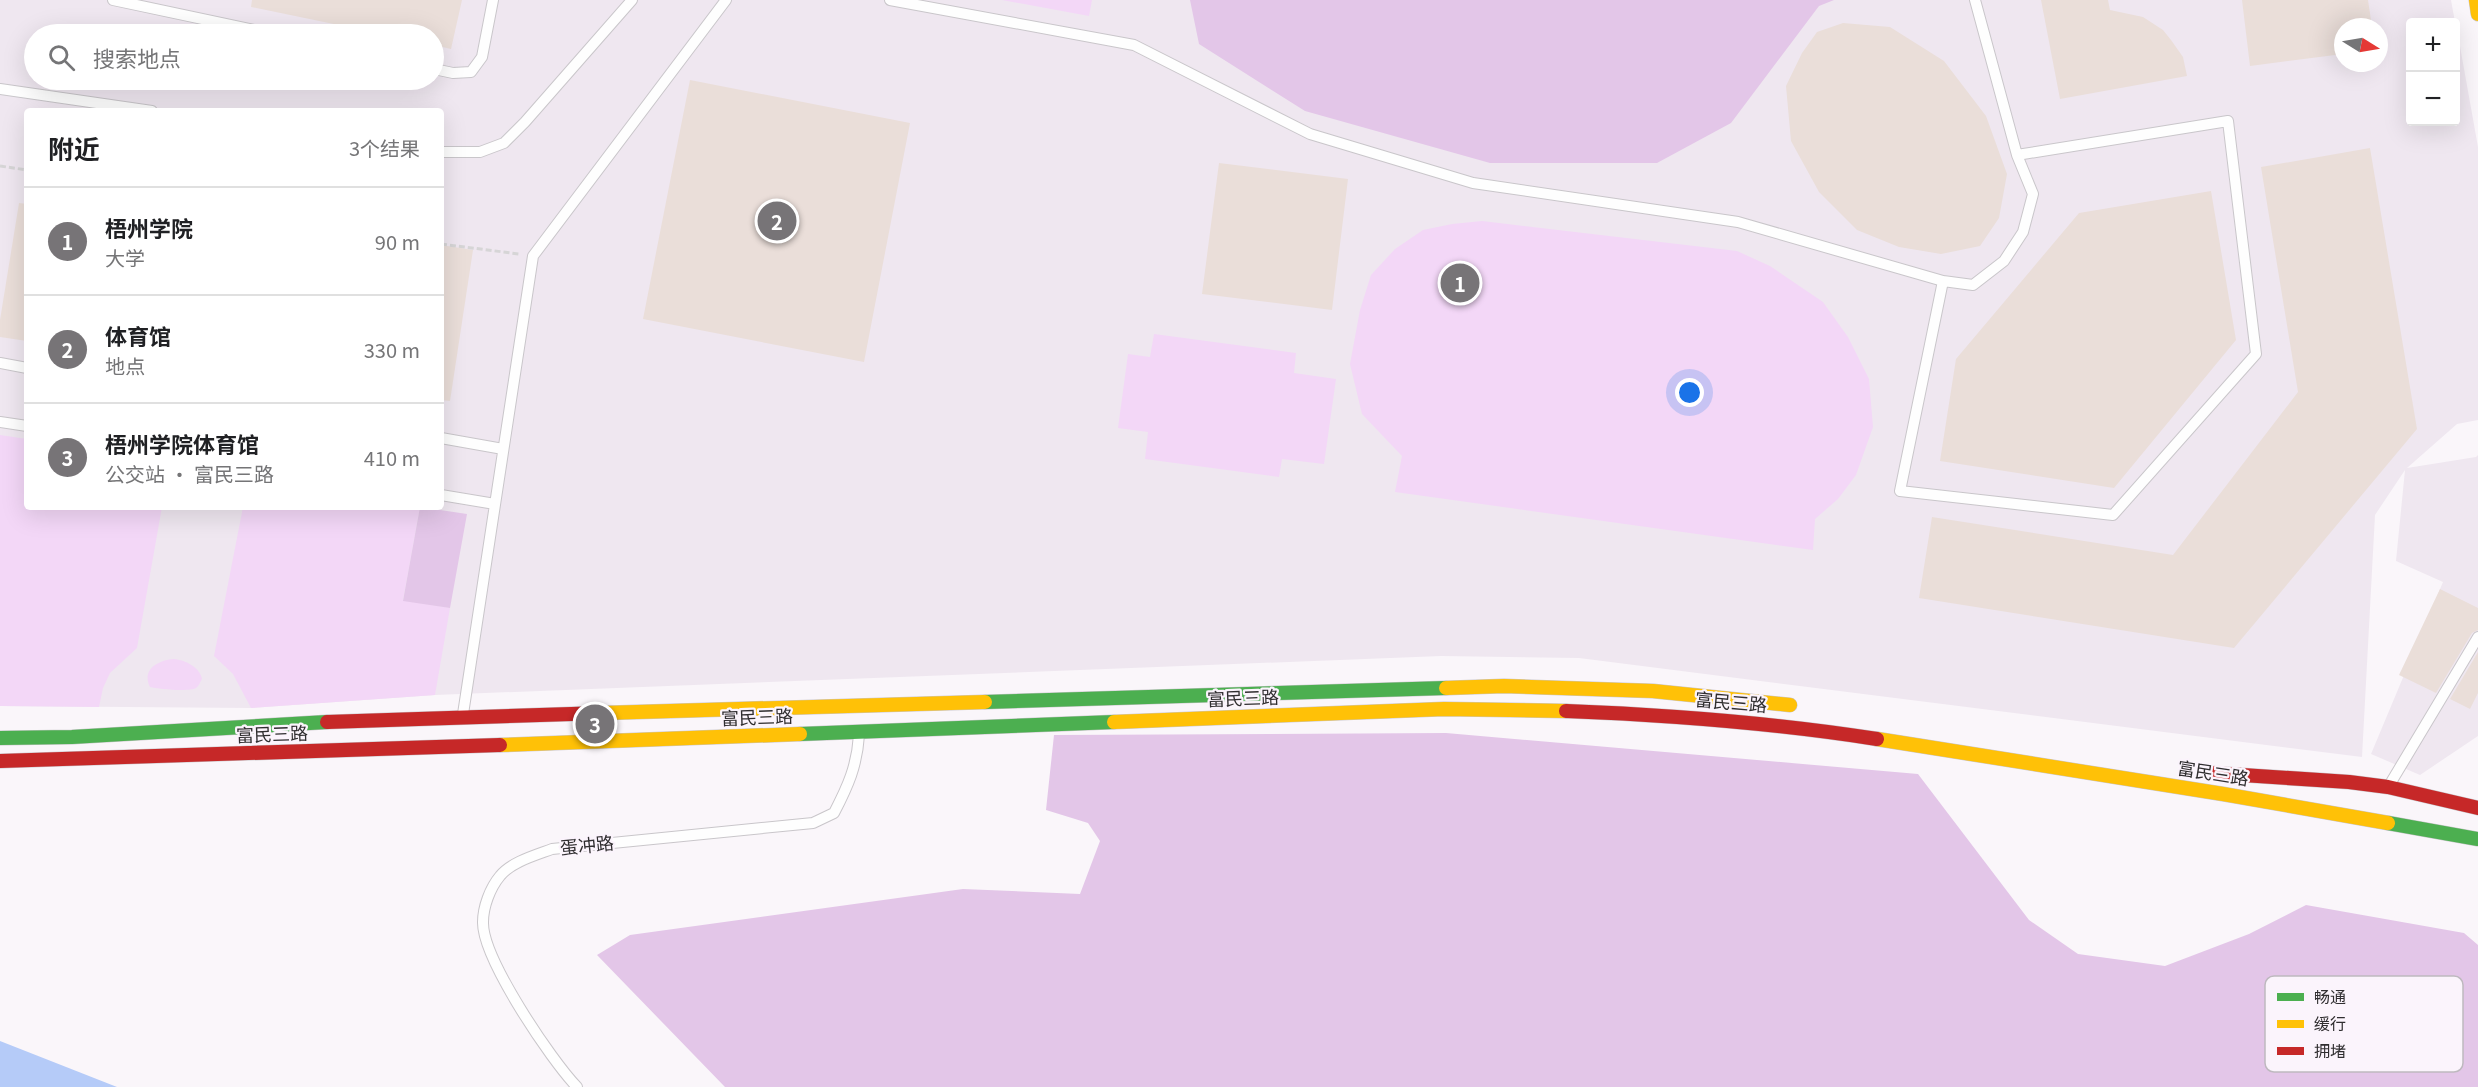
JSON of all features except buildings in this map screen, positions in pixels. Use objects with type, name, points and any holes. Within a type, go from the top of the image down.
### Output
[{"type":"main road","points":[[2476,0],[2478,14]]},
{"type":"main road","name":"富民三路","points":[[0,738],[72,737],[462,717],[1504,686],[1653,691],[1805,707]]},
{"type":"main road","name":"富民三路","points":[[0,761],[859,732],[1444,709],[1520,709],[1675,715],[1800,727],[2223,794],[2478,839]]},
{"type":"main road","name":"富民三路","points":[[2195,771],[2388,787],[2478,808]]},
{"type":"lane","points":[[113,0],[226,24]]},
{"type":"lane","points":[[444,72],[453,74],[471,72],[482,57],[493,0]]},
{"type":"lane","points":[[444,152],[480,152],[504,143],[632,0]]},
{"type":"lane","points":[[462,717],[533,256],[726,0]]},
{"type":"lane","points":[[890,0],[1134,45],[1310,134],[1473,183],[1738,222],[1943,281],[1973,285],[2004,261],[2023,232],[2032,194],[2017,155],[1975,0]]},
{"type":"lane","points":[[0,89],[131,108]]},
{"type":"lane","points":[[1943,281],[1900,491],[2113,515],[2256,354],[2228,121],[2017,155]]},
{"type":"lane","points":[[0,363],[24,367]]},
{"type":"lane","points":[[0,422],[24,426]]},
{"type":"lane","points":[[444,439],[503,449]]},
{"type":"lane","points":[[444,496],[495,504]]},
{"type":"lane","points":[[2388,787],[2478,637]]},
{"type":"lane","name":"蛋冲路","points":[[577,1087],[517,1003],[489,952],[483,923],[489,895],[501,874],[522,861],[552,849],[813,823],[834,813],[849,783],[857,760],[859,732]]},
{"type":"path","points":[[0,166],[24,170]]},
{"type":"path","points":[[444,245],[533,256]]},
{"type":"shaded area","points":[[0,0],[2451,0],[2454,18],[2406,18],[2406,126],[2460,126],[2460,46],[2478,147],[2478,420],[2457,424],[2407,468],[2478,455],[2478,736],[2420,775],[2371,754],[2443,582],[2396,561],[2405,470],[2375,515],[2362,757],[1579,658],[1441,656],[435,695],[251,708],[0,706]]},
{"type":"shaded area","points":[[1002,0],[1092,0],[1089,16]]},
{"type":"shaded area","points":[[1190,0],[1834,0],[1819,6],[1731,123],[1657,163],[1490,163],[1305,111],[1199,44]]},
{"type":"shaded area","points":[[1482,221],[1737,251],[1770,266],[1823,302],[1848,337],[1869,379],[1873,427],[1856,475],[1838,499],[1815,519],[1813,550],[1395,492],[1402,456],[1362,414],[1350,364],[1360,310],[1371,275],[1395,249],[1423,230]]},
{"type":"shaded area","points":[[1154,334],[1296,353],[1294,373],[1336,379],[1324,464],[1282,459],[1279,477],[1145,459],[1148,432],[1118,428],[1128,354],[1150,357]]},
{"type":"shaded area","points":[[0,435],[24,439],[24,510],[161,510],[137,648],[110,673],[103,688],[99,707],[0,706]]},
{"type":"shaded area","points":[[242,510],[419,510],[403,600],[450,608],[435,695],[251,708],[233,674],[214,656]]},
{"type":"shaded area","points":[[419,510],[467,514],[450,608],[403,601]]},
{"type":"shaded area","points":[[174,659],[187,663],[198,671],[202,679],[198,686],[180,690],[150,687],[148,675],[150,670],[163,661]]},
{"type":"shaded area","points":[[1446,733],[1918,774],[2029,920],[2078,954],[2165,966],[2249,934],[2306,905],[2464,933],[2478,945],[2478,1087],[725,1087],[597,955],[630,935],[963,889],[1080,894],[1100,841],[1088,823],[1046,810],[1054,735]]},
{"type":"water","points":[[0,1041],[117,1087],[0,1087]]},
{"type":"traffic: fast","points":[[985,702],[1446,688]]},
{"type":"traffic: fast","points":[[0,738],[72,737],[327,722]]},
{"type":"traffic: fast","points":[[800,734],[1114,722]]},
{"type":"traffic: fast","points":[[2388,823],[2478,839]]},
{"type":"traffic: slow","points":[[2476,0],[2478,14]]},
{"type":"traffic: slow","points":[[1446,688],[1504,686],[1653,691],[1790,705]]},
{"type":"traffic: slow","points":[[603,713],[985,702]]},
{"type":"traffic: slow","points":[[1114,722],[1444,709],[1566,711]]},
{"type":"traffic: slow","points":[[500,745],[800,734]]},
{"type":"traffic: slow","points":[[1877,739],[2223,794],[2388,823]]},
{"type":"traffic: jam","points":[[1566,711],[1722,720],[1877,739]]},
{"type":"traffic: jam","points":[[327,722],[603,713]]},
{"type":"traffic: jam","points":[[0,761],[500,745]]},
{"type":"traffic: jam","points":[[2212,773],[2349,782],[2388,787],[2478,808]]},
{"type":"place","name":"体育馆","points":[[777,221]]},
{"type":"place","name":"梧州学院","points":[[1460,283]]},
{"type":"place","name":"梧州学院体育馆","points":[[595,724]]}]
